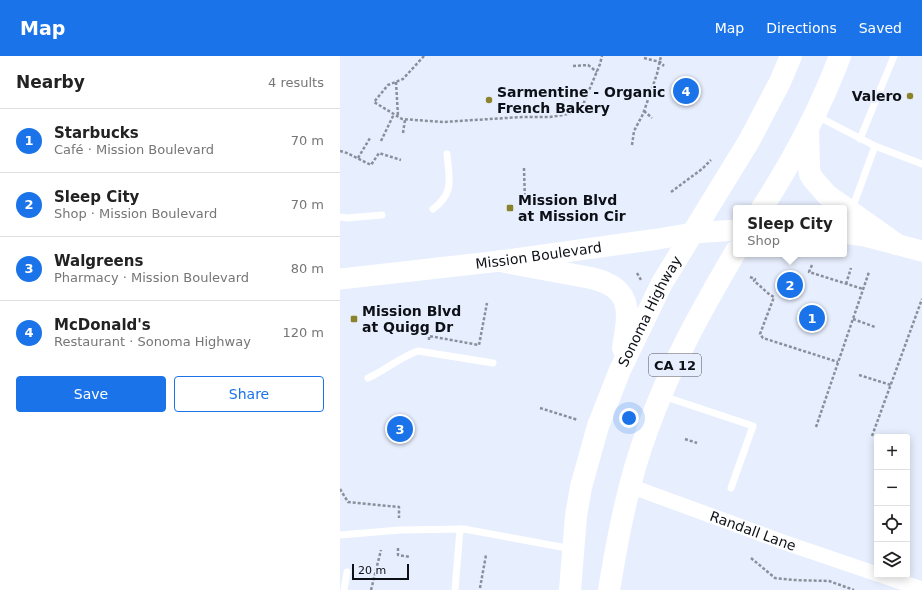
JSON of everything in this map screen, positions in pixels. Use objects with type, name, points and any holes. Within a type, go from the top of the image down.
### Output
[{"type":"main road","name":"Sonoma Highway","points":[[570,590],[573,549],[581,487],[598,426],[620,370],[662,283],[749,141],[780,82],[791,56]]},
{"type":"main road","points":[[764,205],[789,164],[827,89],[840,56]]},
{"type":"main road","points":[[811,120],[810,174],[827,195],[843,205]]},
{"type":"main road","points":[[847,208],[896,244]]},
{"type":"main road","name":"Mission Boulevard","points":[[340,279],[500,261],[658,239],[693,232],[733,230]]},
{"type":"main road","points":[[847,233],[865,236],[922,251]]},
{"type":"main road","name":"CA 12","points":[[609,590],[630,486],[646,432],[686,340],[733,256]]},
{"type":"main road","points":[[500,261],[591,278],[606,283],[616,289],[625,300],[628,313],[620,370]]},
{"type":"street","name":"Randall Lane","points":[[630,486],[786,543],[874,573]]},
{"type":"street","points":[[889,578],[922,589]]},
{"type":"lane","points":[[860,139],[894,56]]},
{"type":"lane","points":[[811,120],[922,164]]},
{"type":"lane","points":[[852,211],[875,146]]},
{"type":"lane","points":[[433,209],[441,204],[449,187],[447,154]]},
{"type":"lane","points":[[340,217],[346,218],[382,215]]},
{"type":"lane","points":[[368,378],[378,374],[408,354],[418,351],[493,363]]},
{"type":"lane","points":[[661,396],[752,426],[731,488]]},
{"type":"lane","points":[[455,590],[460,529]]},
{"type":"lane","points":[[340,535],[400,530],[460,529],[573,549]]},
{"type":"lane","points":[[344,590],[347,572]]},
{"type":"path","points":[[424,56],[403,79],[388,85],[374,102],[405,120],[443,122],[550,117],[580,112],[602,56]]},
{"type":"path","points":[[632,145],[634,131],[644,111],[657,74],[661,56]]},
{"type":"path","points":[[644,58],[660,62],[664,66]]},
{"type":"path","points":[[573,66],[588,65],[597,72]]},
{"type":"path","points":[[396,82],[398,116]]},
{"type":"path","points":[[644,111],[652,118]]},
{"type":"path","points":[[381,141],[394,114]]},
{"type":"path","points":[[403,133],[405,120]]},
{"type":"path","points":[[358,158],[370,138]]},
{"type":"path","points":[[340,152],[348,153],[373,166],[379,153],[400,160]]},
{"type":"path","points":[[671,192],[702,169],[711,160]]},
{"type":"path","points":[[524,168],[524,202]]},
{"type":"path","points":[[812,265],[810,272],[863,289]]},
{"type":"path","points":[[846,284],[851,268]]},
{"type":"path","points":[[816,427],[869,272]]},
{"type":"path","points":[[750,277],[755,278],[754,281],[762,287],[766,293],[774,297],[760,334],[763,338],[838,362]]},
{"type":"path","points":[[872,436],[922,299]]},
{"type":"path","points":[[427,353],[429,336],[479,345],[487,303]]},
{"type":"path","points":[[853,319],[875,327]]},
{"type":"path","points":[[859,375],[891,385]]},
{"type":"path","points":[[540,408],[578,420]]},
{"type":"path","points":[[685,440],[697,443]]},
{"type":"path","points":[[340,489],[348,502],[399,506],[400,530]]},
{"type":"path","points":[[398,548],[398,555],[410,557]]},
{"type":"path","points":[[371,590],[381,550]]},
{"type":"path","points":[[480,588],[486,556]]},
{"type":"path","points":[[751,558],[775,578],[829,581],[854,590]]},
{"type":"place","name":"McDonald's","points":[[686,91]]},
{"type":"place","name":"Valero","points":[[910,96]]},
{"type":"place","name":"Sarmentine - Organic French Bakery","points":[[489,100]]},
{"type":"place","name":"Mission Blvd at Mission Cir","points":[[510,208]]},
{"type":"place","name":"Sleep City","points":[[790,285]]},
{"type":"place","name":"Starbucks","points":[[812,318]]},
{"type":"place","name":"Mission Blvd at Quigg Dr","points":[[354,319]]},
{"type":"place","name":"Walgreens","points":[[400,429]]}]
